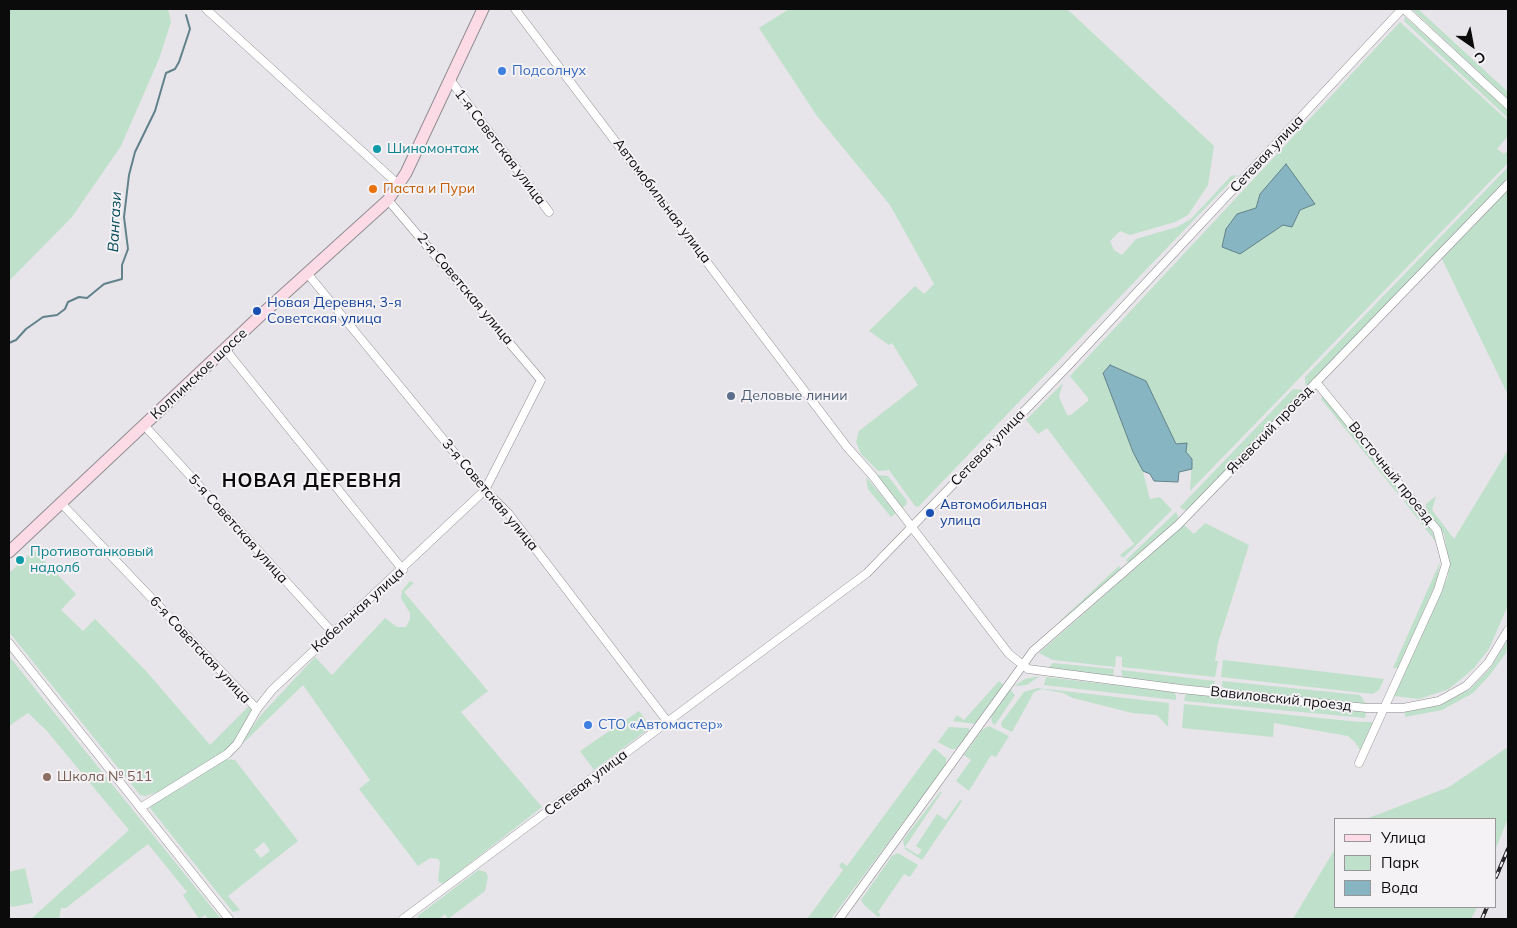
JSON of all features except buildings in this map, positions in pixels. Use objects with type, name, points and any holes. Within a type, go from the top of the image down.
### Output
[{"type":"main road","name":"Колпинское шоссе","points":[[9,552],[225,349],[388,200],[399,185],[451,81],[483,9]]},
{"type":"street","points":[[206,9],[399,185]]},
{"type":"street","name":"Автомобильная улица","points":[[515,9],[843,442],[872,475],[1009,654],[1023,665]]},
{"type":"street","points":[[1403,9],[1508,105]]},
{"type":"street","name":"Сетевая улица","points":[[403,919],[859,580],[1067,367],[1403,9]]},
{"type":"street","name":"1-я Советская улица","points":[[451,81],[549,212]]},
{"type":"street","name":"Ячевский проезд","points":[[1023,665],[1033,651],[1178,525],[1508,184]]},
{"type":"street","name":"2-я Советская улица","points":[[388,200],[541,380]]},
{"type":"street","name":"3-я Советская улица","points":[[307,273],[485,490],[508,513],[667,721]]},
{"type":"street","points":[[225,349],[403,570]]},
{"type":"street","name":"Кабельная улица","points":[[140,808],[227,754],[237,744],[257,709],[272,690],[403,570],[485,490],[541,380]]},
{"type":"street","name":"Восточный проезд","points":[[1316,382],[1429,519],[1437,530],[1445,554],[1446,564],[1441,584],[1383,709],[1360,764]]},
{"type":"street","name":"5-я Советская улица","points":[[144,425],[333,633]]},
{"type":"street","name":"6-я Советская улица","points":[[61,503],[257,709]]},
{"type":"street","name":"Вавиловский проезд","points":[[1023,665],[1028,669],[1044,673],[1383,709],[1420,706],[1455,694],[1477,676],[1488,663],[1508,630]]},
{"type":"street","points":[[9,643],[229,919]]},
{"type":"street","points":[[839,919],[941,782],[1023,665]]},
{"type":"green space","points":[[9,9],[168,9],[171,22],[159,59],[121,146],[72,217],[9,281]]},
{"type":"green space","points":[[789,9],[1067,9],[1214,146],[1208,185],[1188,215],[1175,222],[1130,235],[1120,231],[1110,241],[1114,250],[1122,255],[1136,239],[1177,227],[1191,219],[1231,176],[1237,175],[918,507],[915,506],[889,470],[878,471],[861,454],[856,442],[859,431],[918,385],[892,343],[889,345],[869,331],[915,286],[924,294],[934,284],[890,205],[817,116],[759,28]]},
{"type":"green space","points":[[1412,9],[1418,9],[1508,92],[1508,100]]},
{"type":"green space","points":[[1405,17],[1505,107],[1508,111],[1508,118],[1404,21]]},
{"type":"green space","points":[[1400,22],[1508,121],[1508,136],[1497,149],[1504,154],[1508,150],[1508,163],[1190,491],[1192,459],[1186,452],[1187,444],[1176,444],[1146,381],[1110,365],[1103,372],[1133,452],[1141,464],[1150,499],[1160,497],[1172,510],[1123,558],[1120,555],[1134,544],[1047,428],[1038,434],[1026,420],[1063,383],[1059,397],[1067,415],[1071,415],[1088,401],[1088,398],[1070,376]],"holes":[[[1260,194],[1314,203],[1300,210],[1283,225],[1262,238],[1246,213],[1256,208]]]},
{"type":"green space","points":[[1508,167],[1508,178],[1306,388],[1305,377]]},
{"type":"green space","points":[[1508,190],[1508,395],[1442,259]]},
{"type":"green space","points":[[1293,389],[1304,390],[1187,510],[1182,509],[1180,507]]},
{"type":"green space","points":[[1323,396],[1399,488],[1398,494],[1321,399]]},
{"type":"green space","points":[[1508,450],[1508,605],[1489,649],[1473,669],[1449,689],[1419,699],[1394,696],[1448,576],[1449,560],[1444,534],[1426,509],[1426,504],[1436,496],[1432,510],[1454,539]]},
{"type":"green space","points":[[877,475],[888,476],[907,501],[906,505],[902,508]]},
{"type":"green space","points":[[866,477],[896,513],[891,517],[868,489]]},
{"type":"green space","points":[[1409,500],[1429,525],[1439,546],[1404,501]]},
{"type":"green space","points":[[1176,512],[1179,519],[1129,564],[1126,560]]},
{"type":"green space","points":[[1205,523],[1249,545],[1218,643],[1215,661],[1218,661],[1215,677],[1122,667],[1122,657],[1116,656],[1115,667],[1053,660],[1039,653],[1184,525],[1194,534]]},
{"type":"green space","points":[[34,550],[76,594],[61,610],[83,631],[95,619],[146,671],[210,745],[249,706],[254,710],[235,741],[215,760],[161,791],[146,796],[140,795],[9,632],[9,573]]},
{"type":"green space","points":[[1440,562],[1437,581],[1398,668],[1393,668]]},
{"type":"green space","points":[[1119,566],[1122,569],[1060,623],[1060,621]]},
{"type":"green space","points":[[410,581],[414,583],[404,592],[488,691],[461,712],[542,807],[443,884],[438,881],[440,862],[438,859],[430,858],[418,866],[359,789],[370,780],[303,685],[235,751],[261,715],[315,657],[332,675],[385,618],[397,627],[406,627],[410,619],[410,613],[401,598],[402,591]]},
{"type":"green space","points":[[1508,639],[1506,653],[1489,676],[1473,693],[1442,710],[1405,717],[1405,712],[1440,705],[1469,690],[1492,666]]},
{"type":"green space","points":[[9,656],[221,919],[208,919],[205,915],[199,919],[183,895],[187,892],[148,844],[66,908],[61,908],[59,919],[31,919],[129,830],[46,730],[28,713],[9,726]]},
{"type":"green space","points":[[1223,660],[1384,679],[1379,690],[1373,694],[1221,677]]},
{"type":"green space","points":[[1053,663],[1114,669],[1113,675],[1110,677],[1047,669]]},
{"type":"green space","points":[[1121,670],[1215,681],[1213,688],[1123,678]]},
{"type":"green space","points":[[1040,676],[1027,685],[1014,686],[1025,679]]},
{"type":"green space","points":[[1046,677],[1173,692],[1176,695],[1176,700],[1044,685]]},
{"type":"green space","points":[[999,681],[1004,685],[975,724],[953,721],[957,715],[964,720]]},
{"type":"green space","points":[[1222,681],[1360,695],[1366,704],[1226,690],[1222,686]]},
{"type":"green space","points":[[1037,688],[1169,703],[1168,727],[1157,715],[1132,713],[1073,698],[1063,693],[1042,689],[1034,692],[1012,732],[1002,727],[1001,723],[1024,692]]},
{"type":"green space","points":[[1010,689],[1015,695],[995,725],[992,723],[991,716]]},
{"type":"green space","points":[[1186,693],[1366,712],[1365,718],[1184,701]]},
{"type":"green space","points":[[1184,704],[1373,722],[1360,750],[1348,736],[1274,723],[1273,737],[1182,728]]},
{"type":"green space","points":[[639,711],[651,727],[594,770],[580,751]]},
{"type":"green space","points":[[989,726],[1009,736],[996,757],[991,755],[969,791],[956,781],[971,760],[964,755],[982,730]]},
{"type":"green space","points":[[949,727],[968,728],[971,732],[956,749],[951,749],[938,742]]},
{"type":"green space","points":[[1508,747],[1508,818],[1497,846],[1497,818],[1369,818],[1449,787]]},
{"type":"green space","points":[[934,748],[946,758],[946,765],[831,919],[807,919],[843,870],[839,866],[842,862],[847,866]]},
{"type":"green space","points":[[224,759],[235,760],[298,841],[228,896],[240,910],[233,912],[150,808],[154,802],[185,786]],"holes":[[[264,842],[270,851],[261,858],[254,850]]]},
{"type":"green space","points":[[940,792],[942,792],[905,847],[918,855],[922,850],[916,846],[937,814],[946,820],[960,800],[962,801],[922,860],[905,849],[903,840]]},
{"type":"green space","points":[[1334,850],[1334,908],[1476,908],[1471,919],[1293,919]]},
{"type":"green space","points":[[898,853],[918,865],[910,877],[904,874],[878,912],[881,915],[878,917],[861,900],[892,856]]},
{"type":"green space","points":[[25,868],[33,903],[11,907],[9,872]]},
{"type":"green space","points":[[478,870],[486,872],[488,877],[485,891],[448,919],[445,914],[439,919],[417,919],[419,915]]},
{"type":"water","points":[[1286,164],[1315,204],[1300,210],[1292,227],[1283,225],[1240,254],[1222,247],[1226,229],[1237,214],[1256,208],[1260,194]]},
{"type":"water","points":[[1110,365],[1146,381],[1176,444],[1187,443],[1186,452],[1192,459],[1192,469],[1179,472],[1178,482],[1154,481],[1150,474],[1143,471],[1133,452],[1103,373]]},
{"type":"waterway","name":"Вангази","points":[[9,343],[16,340],[26,329],[43,317],[57,315],[65,309],[68,302],[79,297],[87,298],[104,284],[122,279],[122,265],[128,249],[124,217],[129,175],[135,152],[155,111],[166,73],[175,69],[179,62],[190,29],[186,15]]},
{"type":"railway","points":[[1497,875],[1508,849]]},
{"type":"railway","points":[[1482,919],[1487,908]]},
{"type":"place","name":"Подсолнух","points":[[502,71]]},
{"type":"place","name":"Шиномонтаж","points":[[377,149]]},
{"type":"place","name":"Паста и Пури","points":[[373,189]]},
{"type":"place","name":"Новая Деревня, 3-я Советская улица","points":[[257,311]]},
{"type":"place","name":"Деловые линии","points":[[731,396]]},
{"type":"place","name":"Автомобильная улица","points":[[930,513]]},
{"type":"place","name":"Противотанковый надолб","points":[[20,560]]},
{"type":"place","name":"СТО «Автомастер»","points":[[588,725]]},
{"type":"place","name":"Школа № 511","points":[[47,777]]},
{"type":"district","name":"НОВАЯ ДЕРЕВНЯ","points":[[312,481]]}]
